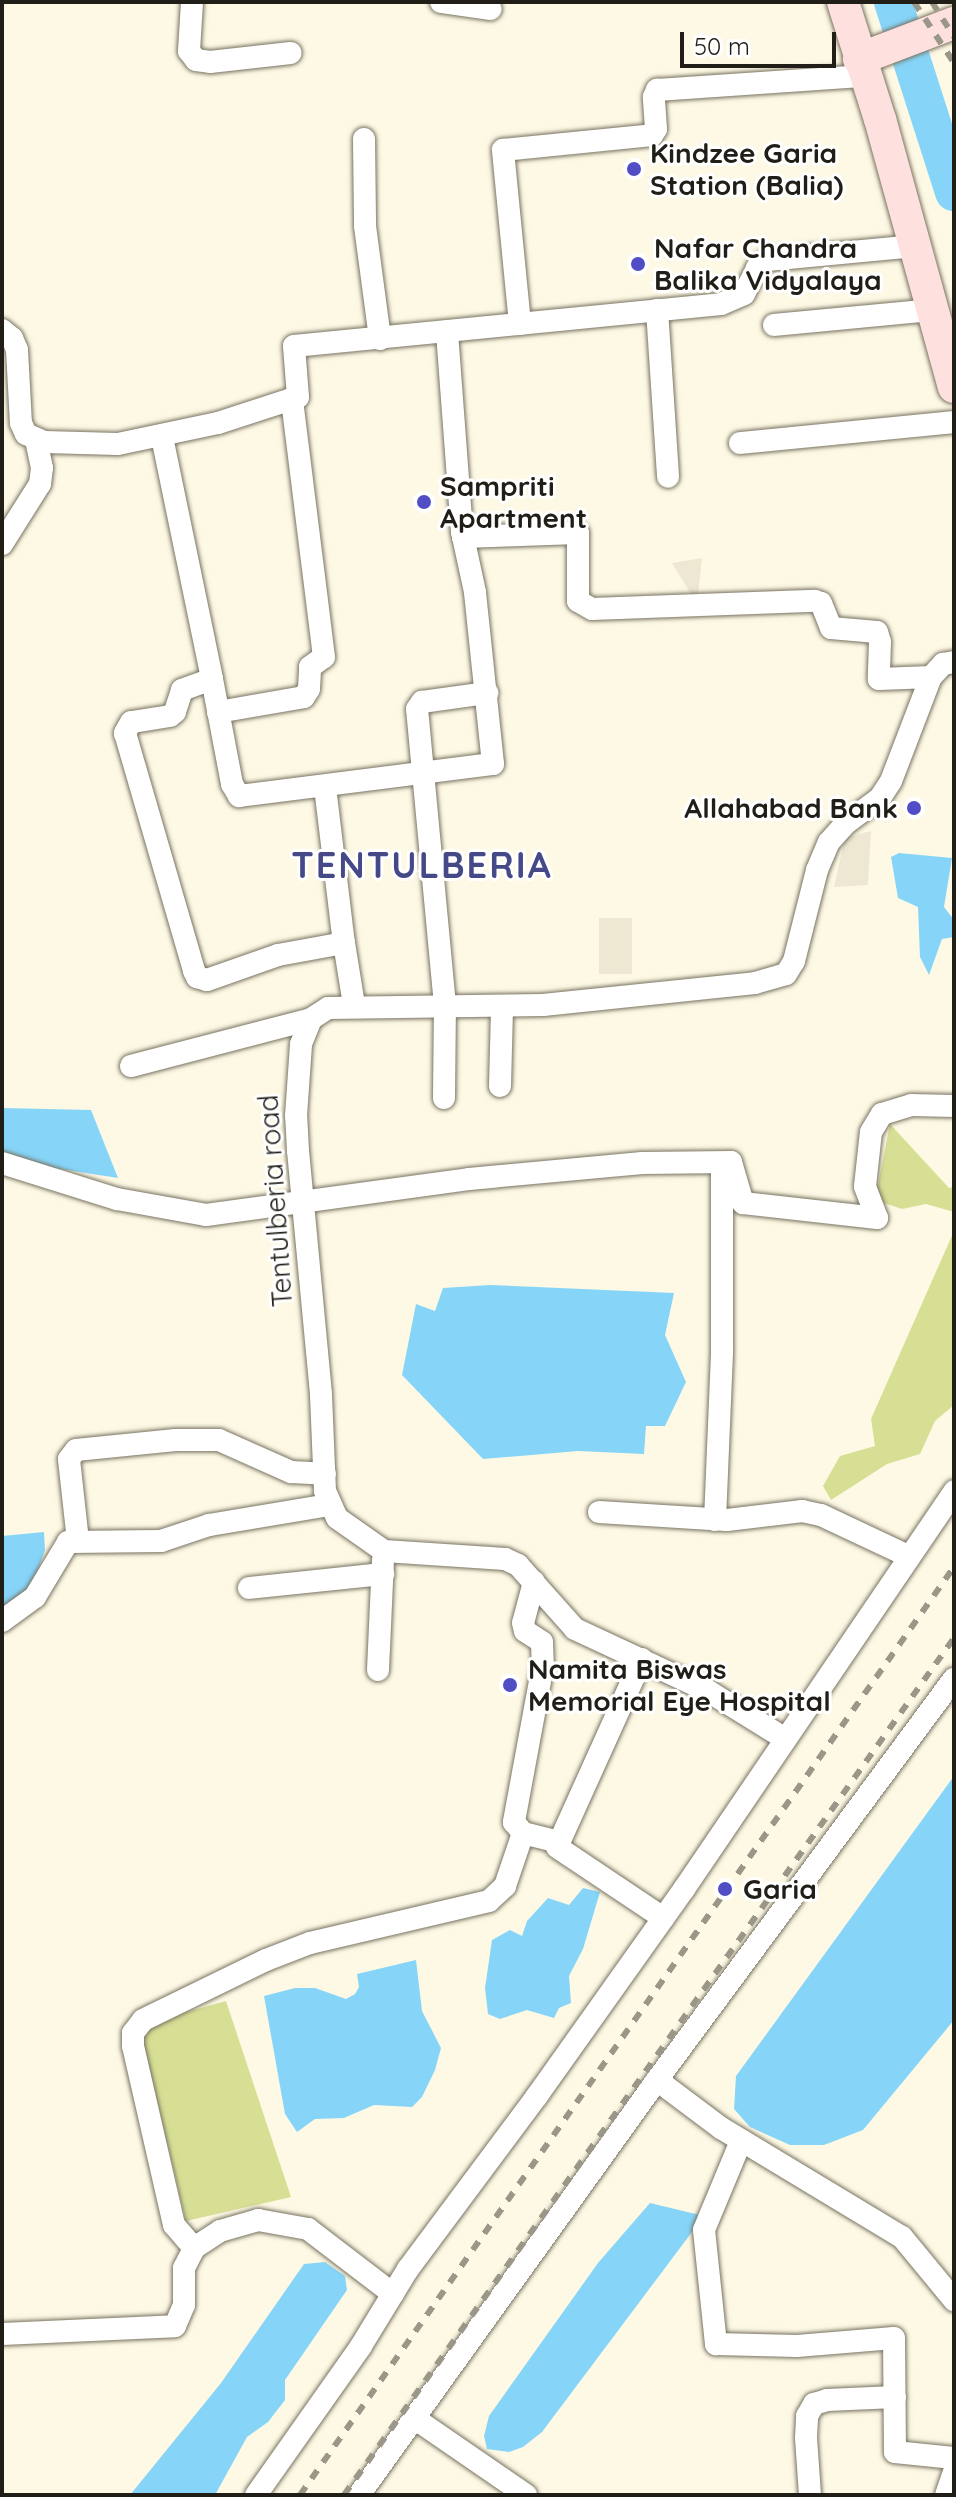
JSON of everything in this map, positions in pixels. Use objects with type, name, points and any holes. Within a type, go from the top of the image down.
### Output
[{"type":"main road","points":[[843,2],[954,387]]},
{"type":"main road","points":[[862,68],[954,23]]},
{"type":"street","points":[[192,2],[189,51],[196,60],[210,62],[290,53]]},
{"type":"street","points":[[441,2],[491,9]]},
{"type":"street","points":[[520,324],[503,150],[652,135],[656,129],[654,97],[657,90],[862,68]]},
{"type":"street","points":[[364,139],[365,226],[380,339]]},
{"type":"street","points":[[2,330],[12,338],[17,350],[21,423],[26,434],[60,444],[118,444],[162,437],[298,397],[294,346],[736,300],[748,287],[757,268],[767,260],[915,246]]},
{"type":"street","points":[[657,310],[668,477]]},
{"type":"street","points":[[774,325],[933,310]]},
{"type":"street","points":[[162,437],[232,784],[239,796],[425,775],[493,764],[475,592],[463,537],[447,332]]},
{"type":"street","points":[[218,712],[304,697],[309,689],[310,667],[324,657],[292,399]]},
{"type":"street","points":[[740,443],[954,422]]},
{"type":"street","points":[[2,544],[40,484],[42,468],[36,439]]},
{"type":"street","points":[[463,537],[578,533],[578,601],[592,609],[815,601],[821,603],[831,628],[877,632],[880,642],[879,679],[931,677]]},
{"type":"street","points":[[131,1066],[311,1019],[328,1008],[354,1005],[502,1007],[655,995],[755,983],[786,974],[794,961],[817,870],[829,842],[845,824],[880,798],[891,781],[931,677],[943,664],[954,662]]},
{"type":"street","points":[[212,679],[182,690],[175,712],[170,716],[131,722],[125,733],[197,977],[207,980],[278,955],[344,943]]},
{"type":"street","points":[[444,1098],[445,1005],[417,705],[487,693]]},
{"type":"street","points":[[325,787],[354,1005]]},
{"type":"street","points":[[500,1086],[502,1007]]},
{"type":"street","name":"Tentulberia road","points":[[311,1019],[301,1044],[297,1080],[302,1201],[329,1505]]},
{"type":"street","points":[[2,1163],[117,1199],[183,1212],[228,1213],[547,1171],[642,1163],[731,1162],[743,1203],[877,1218],[865,1186],[871,1132],[882,1114],[911,1105],[954,1106]]},
{"type":"street","points":[[715,1520],[722,1351],[722,1163]]},
{"type":"street","points":[[78,1541],[69,1459],[76,1450],[176,1440],[219,1440],[291,1472],[325,1474]]},
{"type":"street","points":[[256,2495],[393,2294],[663,1918],[954,1491]]},
{"type":"street","points":[[2,1621],[35,1597],[68,1542],[161,1541],[209,1525],[329,1505],[352,1531],[384,1551],[505,1559],[518,1565],[575,1629],[708,1691],[784,1738]]},
{"type":"street","points":[[599,1512],[715,1520],[802,1511],[821,1515],[908,1556]]},
{"type":"street","points":[[378,1670],[384,1551]]},
{"type":"street","points":[[249,1588],[383,1574]]},
{"type":"street","points":[[534,1582],[523,1623],[525,1631],[542,1642],[543,1665],[514,1813],[517,1828],[523,1833],[558,1842]]},
{"type":"street","points":[[642,1659],[558,1842],[561,1851],[663,1918]]},
{"type":"street","points":[[359,2495],[657,2080],[954,1679]]},
{"type":"street","points":[[194,2248],[174,2225],[133,2046],[133,2033],[143,2020],[266,1960],[310,1943],[489,1901],[505,1886],[523,1833]]},
{"type":"street","points":[[657,2080],[741,2141],[902,2237],[954,2300]]},
{"type":"street","points":[[741,2141],[704,2230],[716,2344],[797,2346],[894,2338],[895,2452],[954,2458]]},
{"type":"street","points":[[2,2334],[175,2326],[184,2305],[184,2268],[194,2248],[220,2231],[258,2220],[308,2229],[393,2294]]},
{"type":"street","points":[[810,2495],[806,2438],[807,2416],[814,2404],[827,2400],[895,2397]]},
{"type":"street","points":[[414,2418],[526,2495]]},
{"type":"street","points":[[946,2495],[954,2472]]},
{"type":"shaded area","points":[[702,558],[697,604],[672,563]]},
{"type":"shaded area","points":[[871,831],[868,885],[834,887],[845,838]]},
{"type":"shaded area","points":[[599,918],[632,918],[632,974],[599,974]]},
{"type":"green space","points":[[890,1124],[949,1188],[954,1187],[954,1212],[926,1204],[902,1209],[875,1200]]},
{"type":"green space","points":[[954,1231],[954,1405],[935,1421],[920,1454],[887,1464],[831,1500],[823,1486],[840,1456],[875,1446],[871,1419]]},
{"type":"green space","points":[[226,2001],[291,2197],[186,2221],[139,2025]]},
{"type":"water","points":[[899,853],[952,858],[944,907],[954,920],[954,937],[942,939],[929,975],[920,957],[918,907],[898,898],[891,857]]},
{"type":"water","points":[[2,1108],[91,1110],[118,1178],[2,1160]]},
{"type":"water","points":[[490,1285],[674,1293],[665,1335],[686,1382],[665,1426],[646,1426],[644,1454],[578,1451],[483,1459],[402,1375],[416,1304],[435,1311],[443,1288]]},
{"type":"water","points":[[44,1532],[45,1550],[32,1587],[2,1609],[2,1536]]},
{"type":"water","points":[[954,1776],[954,2020],[863,2130],[824,2145],[790,2145],[750,2127],[734,2109],[736,2076]]},
{"type":"water","points":[[583,1888],[600,1892],[583,1949],[569,1976],[571,2003],[559,2008],[554,2018],[527,2010],[500,2019],[488,2014],[485,1988],[492,1940],[510,1930],[522,1936],[527,1921],[548,1898],[569,1905]]},
{"type":"water","points":[[416,1960],[422,2011],[441,2048],[422,2097],[412,2107],[374,2105],[344,2118],[315,2119],[297,2132],[285,2114],[264,1996],[295,1988],[315,1988],[346,1999],[355,1994],[359,1987],[357,1974]]},
{"type":"water","points":[[650,2203],[704,2216],[542,2432],[523,2447],[509,2452],[487,2449],[484,2436],[489,2416],[598,2263]]},
{"type":"water","points":[[325,2262],[345,2276],[347,2290],[285,2380],[285,2400],[268,2422],[247,2437],[215,2495],[130,2495],[221,2383],[304,2264]]},
{"type":"waterway","points":[[893,2],[954,192]]},
{"type":"railway","points":[[914,2],[954,63]]},
{"type":"railway","points":[[932,2],[954,37]]},
{"type":"railway","points":[[300,2495],[954,1567]]},
{"type":"railway","points":[[344,2495],[954,1638]]},
{"type":"place","name":"Kindzee Garia Station (Balia)","points":[[634,169]]},
{"type":"place","name":"Nafar Chandra Balika Vidyalaya","points":[[638,264]]},
{"type":"place","name":"Sampriti Apartment","points":[[424,502]]},
{"type":"place","name":"Allahabad Bank","points":[[914,808]]},
{"type":"place","name":"Namita Biswas Memorial Eye Hospital","points":[[510,1685]]},
{"type":"place","name":"Garia","points":[[725,1889]]},
{"type":"district","name":"TENTULBERIA","points":[[422,865]]}]
